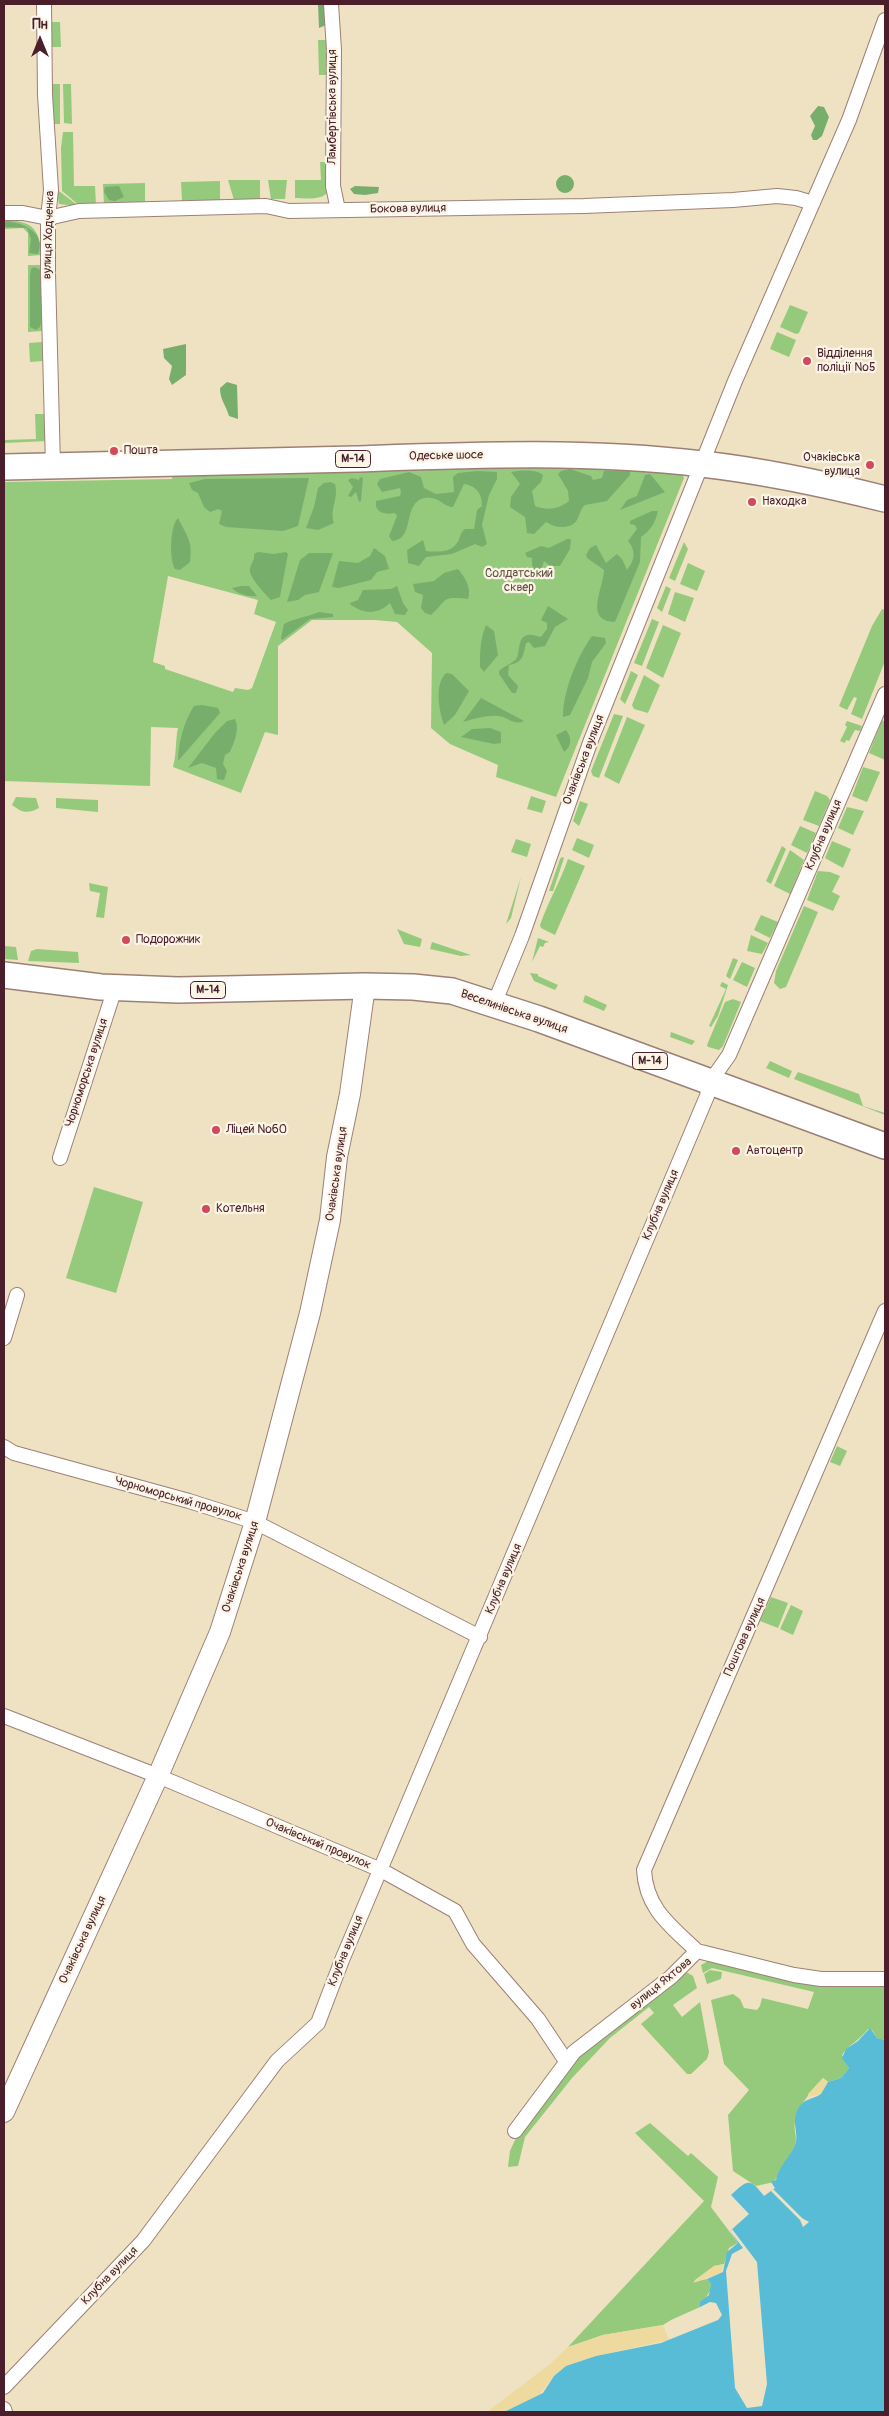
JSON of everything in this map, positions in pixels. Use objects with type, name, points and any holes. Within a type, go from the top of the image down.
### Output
[{"type":"highway","name":"Одеське шосе","points":[[4,467],[536,455],[613,457],[702,464],[794,478],[885,499]]},
{"type":"highway","name":"Веселинівська вулиця","points":[[4,975],[115,988],[178,990],[365,986],[437,988],[470,995],[885,1146]]},
{"type":"street","name":"вулиця Ходченка","points":[[44,4],[51,190],[48,218],[49,374],[53,466]]},
{"type":"street","name":"Ламбертівська вулиця","points":[[332,4],[334,50],[333,186],[338,210]]},
{"type":"street","name":"Очаківська вулиця","points":[[494,1004],[522,936],[591,740],[702,464],[883,37],[885,20]]},
{"type":"street","name":"Бокова вулиця","points":[[4,213],[23,212],[48,218],[79,211],[266,206],[289,211],[584,206],[733,200],[777,196],[796,198],[813,203]]},
{"type":"street","name":"Клубна вулиця","points":[[4,2388],[143,2241],[277,2062],[318,2023],[707,1096],[710,1082],[732,1047],[885,694]]},
{"type":"street","name":"Очаківська вулиця","points":[[4,2112],[158,1776],[220,1632],[255,1522],[310,1313],[330,1220],[337,1157],[350,1094],[365,986]]},
{"type":"street","name":"Чорноморська вулиця","points":[[60,1158],[115,988]]},
{"type":"street","points":[[4,1338],[17,1295]]},
{"type":"street","name":"Поштова вулиця","points":[[697,1951],[662,1918],[651,1902],[645,1887],[644,1870],[882,1327],[885,1311]]},
{"type":"street","name":"Чорноморський провулок","points":[[4,1447],[14,1453],[189,1501],[255,1522],[480,1637]]},
{"type":"street","name":"Очаківський провулок","points":[[4,1716],[158,1776],[381,1870],[455,1911],[473,1944],[538,2019],[566,2061]]},
{"type":"street","name":"вулиця Яхтова","points":[[515,2132],[574,2052],[671,1978],[697,1951],[794,1975],[821,1979],[885,1979]]},
{"type":"green space","points":[[318,4],[325,4],[326,25],[319,28]]},
{"type":"green space","points":[[50,22],[60,22],[61,47],[50,47]]},
{"type":"green space","points":[[318,40],[327,40],[328,88],[327,75],[319,75]]},
{"type":"green space","points":[[52,84],[60,84],[60,124],[53,124]]},
{"type":"green space","points":[[63,84],[71,84],[72,124],[64,123]]},
{"type":"green space","points":[[818,106],[824,107],[829,117],[822,136],[817,140],[813,140],[811,135],[815,126],[810,116]]},
{"type":"green space","points":[[63,132],[73,132],[74,186],[95,186],[96,205],[80,206],[62,191],[61,148]]},
{"type":"green space","points":[[320,162],[328,162],[328,192],[317,198],[295,198],[295,180],[321,180]]},
{"type":"green space","points":[[565,175],[571,178],[574,184],[571,190],[565,193],[559,190],[556,184],[559,178]]},
{"type":"green space","points":[[228,180],[260,180],[260,199],[234,200]]},
{"type":"green space","points":[[268,180],[287,180],[285,199],[271,199]]},
{"type":"green space","points":[[220,181],[220,200],[182,201],[181,182]]},
{"type":"green space","points":[[145,183],[145,203],[104,205],[103,184]]},
{"type":"green space","points":[[119,186],[124,197],[115,201],[109,200],[104,192],[105,187]]},
{"type":"green space","points":[[355,186],[379,187],[378,193],[354,194],[350,189]]},
{"type":"green space","points":[[59,191],[76,206],[59,204],[57,192]]},
{"type":"green space","points":[[4,220],[21,222],[32,227],[39,238],[41,255],[28,256],[28,233],[23,228],[4,229]]},
{"type":"green space","points":[[4,222],[20,224],[32,230],[39,240],[38,254],[29,253],[31,239],[27,228],[4,227]]},
{"type":"green space","points":[[28,265],[42,265],[42,331],[28,332]]},
{"type":"green space","points":[[34,267],[41,270],[41,323],[40,327],[36,330],[30,327],[30,275],[31,269]]},
{"type":"green space","points":[[790,305],[808,312],[799,333],[796,334],[780,327]]},
{"type":"green space","points":[[777,332],[796,340],[789,357],[770,349]]},
{"type":"green space","points":[[42,342],[43,361],[30,362],[29,343]]},
{"type":"green space","points":[[186,344],[186,375],[172,385],[169,379],[172,366],[164,358],[163,349]]},
{"type":"green space","points":[[227,382],[237,385],[238,419],[229,416],[221,396],[220,388]]},
{"type":"green space","points":[[35,414],[46,414],[48,441],[4,443],[4,440],[36,439]]},
{"type":"green space","name":"Солдатський сквер","points":[[570,465],[682,474],[684,478],[556,797],[496,777],[498,765],[450,744],[431,728],[432,653],[397,622],[375,620],[312,620],[278,646],[278,735],[265,732],[241,793],[173,767],[178,728],[151,727],[150,786],[4,781],[4,482],[172,479],[173,473]],"holes":[[[168,576],[258,600],[254,614],[276,622],[252,688],[248,690],[235,688],[233,692],[165,669],[165,666],[153,662]]]},
{"type":"green space","points":[[570,469],[591,476],[593,480],[602,478],[604,471],[630,471],[630,475],[607,501],[585,505],[577,520],[571,525],[558,527],[546,522],[534,534],[527,533],[525,517],[510,507],[511,497],[520,484],[511,472],[524,470],[543,475],[541,482],[532,491],[535,506],[549,509],[561,506],[569,501],[568,491],[558,474],[561,471]]},
{"type":"green space","points":[[477,471],[497,472],[497,479],[489,495],[482,525],[487,544],[482,547],[475,544],[452,554],[426,557],[419,566],[408,563],[407,550],[423,540],[426,551],[443,551],[454,546],[465,529],[474,529],[477,510],[482,506],[481,498],[478,491],[464,484],[453,507],[432,498],[422,499],[415,503],[405,533],[400,539],[392,541],[389,536],[397,516],[395,513],[388,514],[379,511],[376,501],[400,496],[401,492],[400,488],[382,492],[377,484],[380,479],[409,472],[421,477],[424,488],[436,494],[454,492],[453,477],[458,473]]},
{"type":"green space","points":[[650,474],[665,492],[620,510],[627,500],[637,496],[645,475]]},
{"type":"green space","points":[[360,477],[363,478],[361,501],[359,502],[356,492],[351,497],[348,496],[353,487],[348,480],[352,478],[359,480]]},
{"type":"green space","points":[[309,478],[298,526],[283,531],[226,527],[219,524],[222,511],[218,509],[210,512],[204,507],[198,493],[192,490],[189,483],[205,479]]},
{"type":"green space","points":[[330,482],[335,484],[336,490],[333,513],[334,523],[318,530],[306,528],[314,507],[318,488],[324,483]]},
{"type":"green space","points":[[652,511],[658,511],[652,526],[641,537],[640,562],[615,622],[606,620],[600,616],[597,603],[604,570],[587,558],[586,555],[590,548],[596,545],[606,563],[617,554],[622,559],[627,570],[634,556],[633,549],[628,541],[637,529],[635,525],[630,524],[630,521]]},
{"type":"green space","points":[[178,518],[191,549],[190,562],[180,570],[175,569],[173,565],[171,551],[173,528]]},
{"type":"green space","points":[[567,539],[571,539],[570,549],[560,566],[550,566],[544,561],[541,571],[535,570],[532,565],[532,558],[527,557],[525,553],[541,546],[549,548]]},
{"type":"green space","points":[[684,542],[688,549],[675,581],[669,578]]},
{"type":"green space","points":[[374,548],[385,556],[389,569],[377,572],[371,580],[339,588],[332,587],[339,561],[358,563],[370,556]]},
{"type":"green space","points":[[258,552],[274,554],[286,552],[288,554],[280,597],[271,600],[250,572],[254,554]]},
{"type":"green space","points":[[309,553],[333,553],[319,592],[287,602],[300,560]]},
{"type":"green space","points":[[688,563],[705,571],[697,591],[680,584]]},
{"type":"green space","points":[[458,569],[467,583],[468,599],[448,599],[431,615],[425,613],[421,608],[423,595],[415,592],[413,584],[434,581],[444,573]]},
{"type":"green space","points":[[249,586],[257,596],[243,595],[232,588]]},
{"type":"green space","points":[[397,586],[403,603],[408,610],[405,615],[395,614],[390,603],[376,611],[367,612],[356,608],[350,603],[358,600],[363,590],[391,589]]},
{"type":"green space","points":[[666,586],[671,589],[662,612],[657,608]]},
{"type":"green space","points":[[675,592],[694,598],[685,622],[668,614]]},
{"type":"green space","points":[[548,606],[568,619],[555,627],[545,646],[534,648],[529,642],[526,643],[520,660],[509,665],[508,675],[518,686],[516,693],[512,693],[499,674],[499,671],[516,659],[522,638],[530,635],[541,637],[547,629],[547,623],[541,620]]},
{"type":"green space","points":[[882,609],[885,610],[885,661],[862,719],[851,714],[857,698],[854,697],[847,710],[839,706],[872,626]]},
{"type":"green space","points":[[319,612],[333,614],[333,617],[310,619],[282,640],[284,624]]},
{"type":"green space","points":[[652,619],[659,622],[642,666],[634,663]]},
{"type":"green space","points":[[486,625],[494,631],[498,655],[484,672],[480,667],[480,656],[481,641]]},
{"type":"green space","points":[[663,625],[681,633],[663,678],[646,668]]},
{"type":"green space","points":[[592,636],[605,638],[606,643],[592,662],[588,678],[570,715],[563,717],[568,685],[581,654]]},
{"type":"green space","points":[[631,671],[638,675],[625,704],[620,699]]},
{"type":"green space","points":[[446,673],[452,674],[469,691],[455,715],[444,725],[439,705],[439,691],[442,678]]},
{"type":"green space","points":[[644,675],[660,685],[648,713],[634,709],[632,705]]},
{"type":"green space","points":[[481,698],[524,721],[514,722],[494,716],[463,722]]},
{"type":"green space","points":[[202,705],[218,708],[220,713],[178,761],[180,740],[187,719],[194,706]]},
{"type":"green space","points":[[614,714],[623,716],[599,778],[593,776],[591,771]]},
{"type":"green space","points":[[627,717],[645,725],[619,784],[604,776]]},
{"type":"green space","points":[[235,719],[237,732],[230,752],[225,755],[223,764],[227,771],[224,780],[217,779],[216,768],[202,763],[188,768],[215,733],[227,721]]},
{"type":"green space","points":[[882,720],[885,722],[885,760],[869,753]]},
{"type":"green space","points":[[847,721],[862,726],[860,731],[855,730],[849,741],[846,740],[845,743],[840,741],[847,727],[845,725]]},
{"type":"green space","points":[[490,728],[501,732],[501,743],[494,744],[461,737],[472,729]]},
{"type":"green space","points":[[566,730],[570,742],[569,747],[564,752],[556,735]]},
{"type":"green space","points":[[863,767],[880,772],[867,802],[852,796]]},
{"type":"green space","points":[[815,791],[827,796],[830,800],[819,826],[803,820]]},
{"type":"green space","points":[[531,796],[546,801],[542,813],[527,809]]},
{"type":"green space","points":[[16,797],[36,798],[39,808],[28,812],[19,810],[12,805]]},
{"type":"green space","points":[[56,798],[98,800],[98,812],[56,808]]},
{"type":"green space","points":[[580,801],[588,804],[579,826],[573,821]]},
{"type":"green space","points":[[847,807],[864,811],[853,835],[838,828]]},
{"type":"green space","points":[[800,826],[816,833],[807,853],[791,845]]},
{"type":"green space","points":[[577,838],[594,845],[589,858],[572,850]]},
{"type":"green space","points":[[516,839],[531,844],[527,857],[511,852]]},
{"type":"green space","points":[[832,841],[851,849],[843,868],[825,858]]},
{"type":"green space","points":[[782,846],[786,849],[771,884],[766,881]]},
{"type":"green space","points":[[790,850],[804,860],[790,894],[774,886]]},
{"type":"green space","points":[[564,858],[553,891],[549,891],[560,859]]},
{"type":"green space","points":[[568,859],[585,866],[555,935],[541,928],[540,925]]},
{"type":"green space","points":[[818,871],[830,872],[840,876],[832,892],[840,896],[833,911],[807,900]]},
{"type":"green space","points":[[521,877],[511,918],[506,924]]},
{"type":"green space","points":[[89,883],[108,887],[104,918],[96,917],[100,893],[90,891]]},
{"type":"green space","points":[[804,906],[818,912],[786,987],[780,989],[774,983],[776,971]]},
{"type":"green space","points":[[761,915],[778,922],[770,938],[754,930]]},
{"type":"green space","points":[[397,929],[422,939],[420,947],[404,944]]},
{"type":"green space","points":[[751,935],[768,943],[762,954],[747,951]]},
{"type":"green space","points":[[538,938],[549,942],[545,943],[543,947],[540,946],[532,962]]},
{"type":"green space","points":[[432,942],[471,955],[461,956],[430,949]]},
{"type":"green space","points":[[4,946],[16,947],[18,960],[4,959]]},
{"type":"green space","points":[[37,949],[78,952],[79,963],[28,961],[31,951]]},
{"type":"green space","points":[[733,958],[738,960],[730,979],[726,976]]},
{"type":"green space","points":[[742,962],[755,968],[747,987],[733,980]]},
{"type":"green space","points":[[530,973],[538,974],[538,976],[558,985],[555,990],[534,981]]},
{"type":"green space","points":[[722,982],[728,985],[718,1016],[711,1027],[709,1026],[726,989],[720,986]]},
{"type":"green space","points":[[585,995],[607,1005],[604,1011],[583,1002]]},
{"type":"green space","points":[[733,999],[741,1002],[723,1046],[719,1050],[708,1047],[707,1045],[725,1002]]},
{"type":"green space","points":[[671,1032],[695,1041],[692,1045],[670,1037]]},
{"type":"green space","points":[[770,1061],[792,1071],[789,1078],[766,1068]]},
{"type":"green space","points":[[798,1072],[859,1094],[863,1106],[885,1113],[885,1115],[794,1079]]},
{"type":"green space","points":[[94,1187],[143,1202],[116,1293],[66,1278]]},
{"type":"green space","points":[[837,1446],[847,1451],[840,1466],[830,1462]]},
{"type":"green space","points":[[771,1597],[788,1603],[778,1628],[760,1621]]},
{"type":"green space","points":[[791,1605],[803,1611],[793,1635],[780,1629]]},
{"type":"green space","points":[[712,1959],[885,1982],[885,2040],[877,2038],[872,2030],[868,2029],[842,2055],[849,2068],[841,2078],[828,2082],[823,2078],[810,2093],[802,2104],[797,2116],[795,2145],[774,2182],[756,2186],[733,2171],[728,2115],[749,2090],[724,2064],[711,2000],[733,1994],[740,1999],[744,2008],[757,2010],[762,1998],[808,2009],[814,1992],[712,1968],[703,1973],[701,1965]]},
{"type":"green space","points":[[710,1970],[722,1972],[721,1979],[707,1984],[704,1974]]},
{"type":"green space","points":[[686,1972],[693,1976],[697,1988],[673,2005],[682,2017],[700,2002],[709,2052],[707,2059],[691,2074],[687,2074],[641,2024],[654,2013],[649,2007],[610,2038],[572,2078],[525,2137],[518,2166],[508,2167],[510,2151],[519,2131],[576,2054]]},
{"type":"green space","points":[[650,2123],[688,2156],[691,2153],[718,2177],[711,2207],[738,2243],[729,2248],[724,2264],[714,2266],[695,2280],[694,2282],[707,2279],[711,2284],[710,2291],[700,2307],[663,2325],[603,2335],[568,2347],[704,2201],[635,2133]]},
{"type":"sand","points":[[823,2078],[828,2082],[821,2094],[808,2097],[808,2094]]},
{"type":"sand","points":[[724,2264],[721,2273],[693,2283],[714,2266]]},
{"type":"sand","points":[[663,2325],[669,2340],[596,2356],[566,2366],[554,2376],[539,2395],[504,2412],[487,2412],[550,2364],[568,2347],[603,2335]]},
{"type":"water","points":[[870,2028],[877,2038],[885,2040],[885,2412],[504,2412],[543,2393],[554,2376],[566,2366],[596,2356],[661,2343],[718,2320],[722,2315],[716,2303],[710,2302],[700,2307],[700,2302],[709,2295],[711,2284],[707,2279],[723,2272],[727,2252],[738,2243],[730,2231],[749,2214],[731,2195],[741,2186],[749,2183],[755,2186],[764,2196],[775,2188],[771,2182],[776,2180],[779,2170],[796,2142],[795,2120],[799,2107],[805,2101],[821,2094],[828,2082],[841,2078],[849,2068],[842,2058],[846,2049],[858,2041]]},
{"type":"pier","points":[[773,2189],[802,2218],[809,2222],[803,2227],[800,2220],[771,2191]]},
{"type":"pier","points":[[732,2229],[757,2262],[767,2384],[762,2406],[747,2408],[735,2388],[726,2271],[732,2254],[743,2248],[730,2231]]},
{"type":"place","name":"Відділення поліції №5","points":[[807,361]]},
{"type":"place","name":"Пошта","points":[[114,451]]},
{"type":"place","name":"Очаківська вулиця","points":[[870,465]]},
{"type":"place","name":"Находка","points":[[752,502]]},
{"type":"place","name":"Подорожник","points":[[126,940]]},
{"type":"place","name":"Ліцей №60","points":[[216,1130]]},
{"type":"place","name":"Автоцентр","points":[[736,1151]]},
{"type":"place","name":"Котельня","points":[[206,1209]]}]
